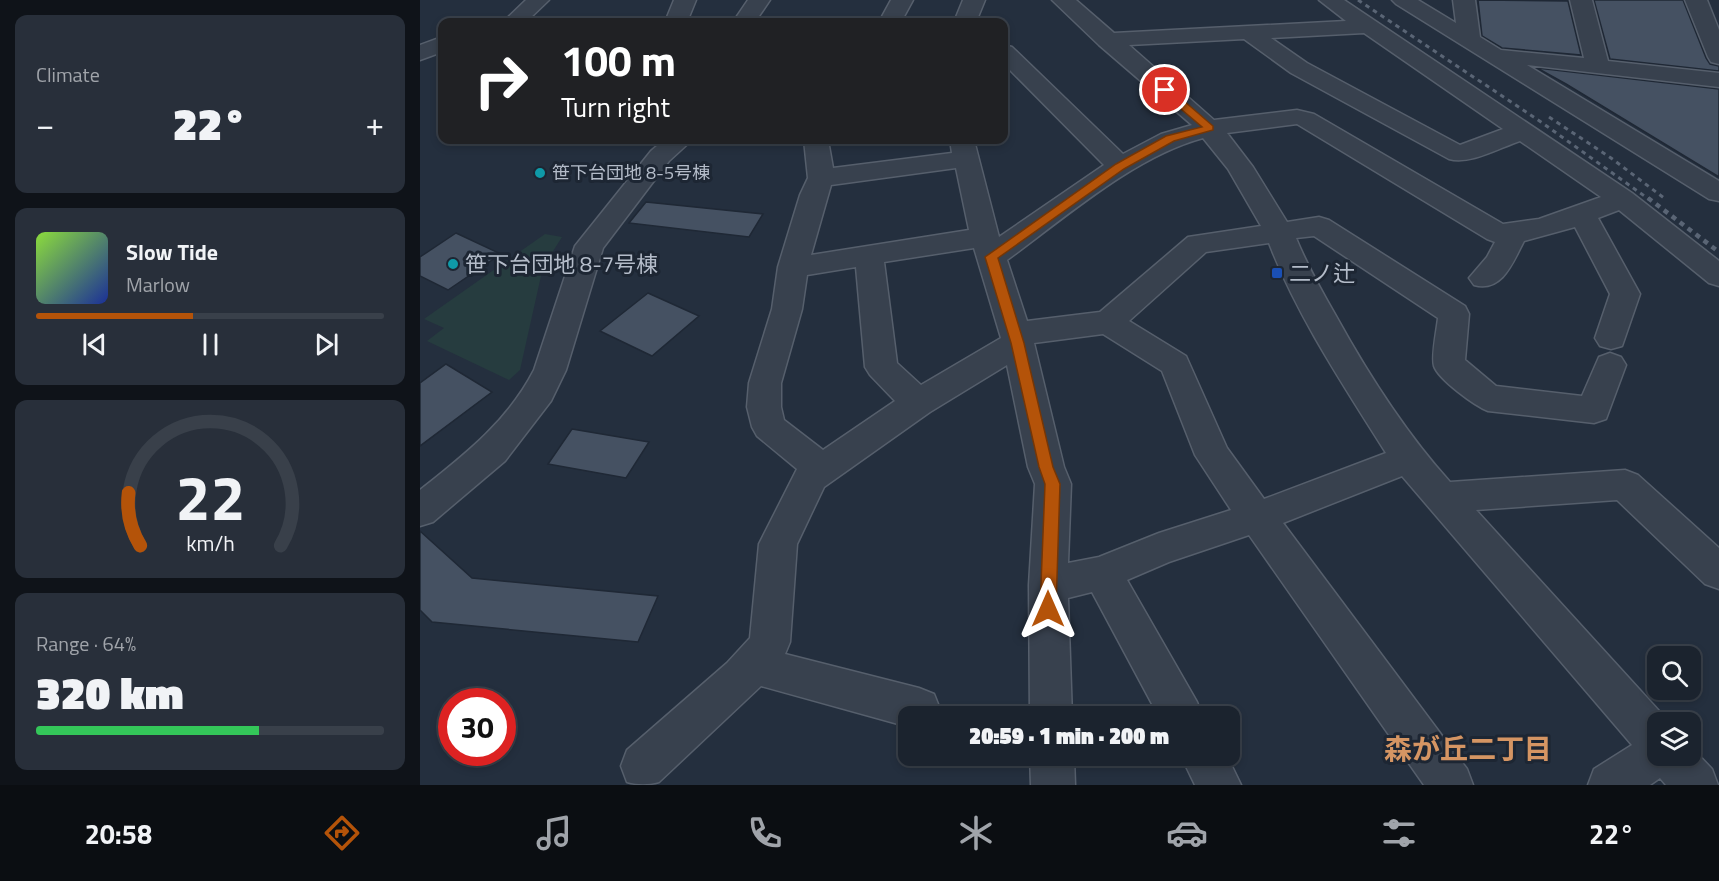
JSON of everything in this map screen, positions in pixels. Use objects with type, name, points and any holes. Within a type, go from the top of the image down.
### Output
[{"type":"street","points":[[518,18],[538,0]]},
{"type":"street","points":[[678,18],[685,0]]},
{"type":"street","points":[[747,18],[759,0]]},
{"type":"street","points":[[892,18],[902,0]]},
{"type":"street","points":[[1064,0],[1210,128],[1240,167],[1279,232],[1291,262],[1346,363],[1408,459],[1647,730]]},
{"type":"street","points":[[1330,0],[1622,199],[1719,276]]},
{"type":"street","points":[[1403,0],[1719,193]]},
{"type":"street","points":[[1464,0],[1469,41]]},
{"type":"street","points":[[1581,0],[1598,67]]},
{"type":"street","points":[[1696,0],[1719,57]]},
{"type":"street","points":[[1107,40],[1371,26]]},
{"type":"street","points":[[1250,33],[1299,68],[1458,154],[1523,131]]},
{"type":"street","points":[[420,53],[438,46]]},
{"type":"street","points":[[1492,55],[1719,80]]},
{"type":"street","points":[[1008,56],[1120,166]]},
{"type":"street","points":[[794,267],[869,255],[988,247],[1120,166],[1170,139],[1210,128],[1297,117],[1305,119],[1497,232],[1513,235],[1582,215],[1622,199]]},
{"type":"street","points":[[420,511],[492,451],[538,392],[550,370],[589,246],[660,156],[674,144]]},
{"type":"street","points":[[817,144],[821,178],[813,195],[794,267],[787,309],[765,383],[764,407],[769,427],[820,468]]},
{"type":"street","points":[[821,178],[964,149],[988,247],[1016,339],[1046,467],[1053,484],[1048,585],[1051,706]]},
{"type":"street","points":[[643,766],[754,665],[770,642],[778,544],[811,477],[820,468],[1016,339],[1108,322],[1198,244],[1319,226],[1454,314],[1449,364],[1488,398],[1594,410],[1625,294],[1582,215]]},
{"type":"street","points":[[1484,278],[1498,263],[1513,235]]},
{"type":"street","points":[[869,255],[881,367],[918,403]]},
{"type":"street","points":[[1108,322],[1175,364],[1212,455],[1451,785]]},
{"type":"street","points":[[1048,585],[1102,573],[1159,549],[1258,518],[1408,459]]},
{"type":"street","points":[[1442,497],[1625,485],[1719,572]]},
{"type":"street","points":[[1102,573],[1176,706]]},
{"type":"street","points":[[754,665],[908,706]]},
{"type":"street","points":[[1610,785],[1647,761]]},
{"type":"street","points":[[1052,766],[1053,785]]},
{"type":"street","points":[[1209,766],[1219,785]]},
{"type":"street","points":[[1679,766],[1696,785]]},
{"type":"green space","points":[[545,234],[562,237],[543,267],[520,370],[509,380],[427,341],[444,328],[424,319]]},
{"type":"building","points":[[1478,0],[1568,1],[1581,55],[1502,48],[1482,36]]},
{"type":"building","points":[[1594,0],[1683,0],[1706,58],[1710,64],[1719,66],[1719,71],[1610,59]]},
{"type":"building","points":[[1537,68],[1719,89],[1719,177],[1566,84]]},
{"type":"building","points":[[646,202],[763,214],[749,237],[629,223]]},
{"type":"building","name":"笹下台団地 8-7号棟","points":[[456,233],[501,254],[448,290],[420,276],[420,257]]},
{"type":"building","points":[[648,293],[699,316],[652,356],[600,331]]},
{"type":"building","points":[[446,364],[492,392],[420,446],[420,383]]},
{"type":"building","points":[[572,429],[649,442],[626,478],[548,464]]},
{"type":"building","points":[[420,531],[472,578],[658,596],[638,642],[432,622],[420,610]]},
{"type":"railway","points":[[1358,0],[1541,122],[1650,200]]},
{"type":"railway","points":[[1549,117],[1611,158],[1664,198]]},
{"type":"railway","points":[[1648,198],[1719,252]]},
{"type":"place","name":"笹下台団地 8-5号棟","points":[[540,173]]},
{"type":"place","name":"笹下台団地 8-7号棟","points":[[453,264]]},
{"type":"place","name":"二ノ辻","points":[[1277,273]]},
{"type":"district","name":"森が丘二丁目","points":[[1468,749]]},
{"type":"route","points":[[1048,609],[1053,484],[1046,467],[1018,343],[991,257],[1120,166],[1170,139],[1210,128],[1165,90]]}]
